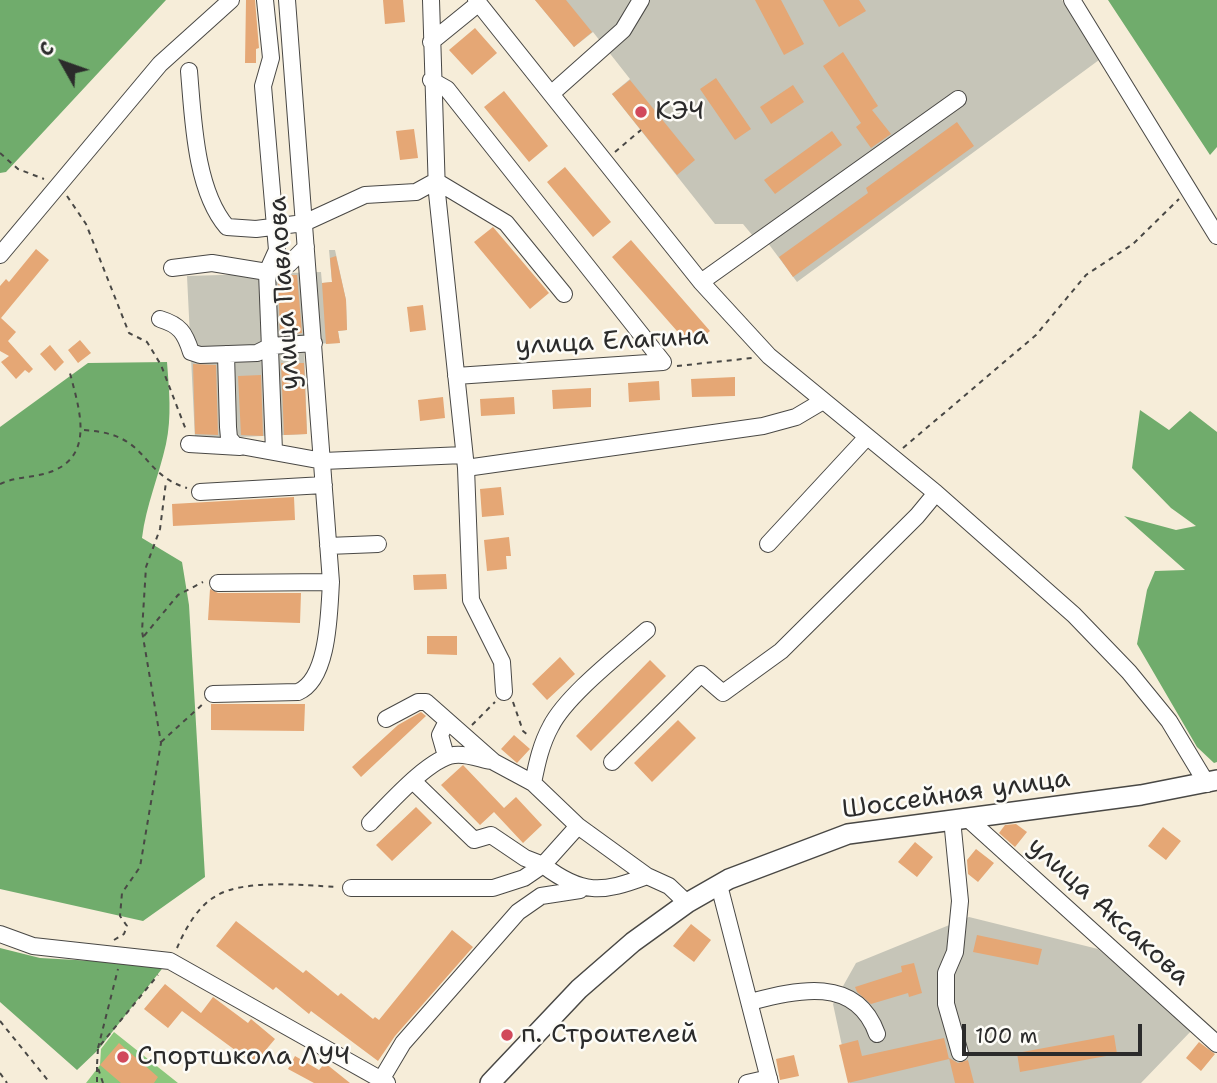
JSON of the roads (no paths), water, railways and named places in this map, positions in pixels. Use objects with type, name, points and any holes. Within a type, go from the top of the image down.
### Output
[{"type":"main road","name":"Шоссейная улица","points":[[490,1083],[579,989],[633,942],[687,903],[719,884],[848,834],[1214,788]]},
{"type":"street","points":[[0,255],[160,64],[230,0]]},
{"type":"street","points":[[265,0],[271,58],[263,86],[277,250],[267,272],[274,450]]},
{"type":"street","name":"улица Павлова","points":[[213,694],[298,692],[310,687],[317,675],[328,627],[331,582],[287,0]]},
{"type":"street","points":[[431,0],[431,80],[436,181],[465,461],[471,600],[502,662],[504,692]]},
{"type":"street","points":[[551,94],[622,30],[641,0]]},
{"type":"street","points":[[1072,0],[1190,188],[1217,236]]},
{"type":"street","points":[[431,42],[478,2],[701,282],[769,356],[936,493],[1074,615],[1129,672],[1169,721],[1214,788]]},
{"type":"street","points":[[189,71],[205,186],[218,217],[226,226],[241,230],[304,223],[365,195],[416,192],[436,181]]},
{"type":"street","name":"улица Елагина","points":[[431,80],[447,89],[663,362],[456,376]]},
{"type":"street","points":[[701,282],[958,99]]},
{"type":"street","points":[[436,181],[506,223],[564,294]]},
{"type":"street","points":[[172,268],[212,263],[267,272],[289,264],[306,247]]},
{"type":"street","points":[[160,319],[176,324],[195,354],[257,353],[271,346],[314,343]]},
{"type":"street","points":[[226,354],[229,438],[240,447]]},
{"type":"street","points":[[189,444],[274,450],[323,461],[465,461],[763,426],[796,417],[823,401]]},
{"type":"street","points":[[768,544],[867,437]]},
{"type":"street","points":[[200,492],[324,485]]},
{"type":"street","points":[[612,762],[701,674],[723,693],[781,650],[918,516],[936,493]]},
{"type":"street","points":[[328,546],[378,544]]},
{"type":"street","points":[[218,583],[331,582]]},
{"type":"street","points":[[533,783],[541,747],[552,724],[565,706],[647,630]]},
{"type":"street","points":[[386,719],[418,702],[426,702],[494,762],[533,783],[578,826],[647,876],[669,886],[687,903]]},
{"type":"street","points":[[446,756],[440,735],[447,721]]},
{"type":"street","points":[[370,822],[413,781],[446,756],[457,754],[494,762]]},
{"type":"street","points":[[413,781],[474,840],[491,835],[525,858],[543,865],[565,883],[583,889]]},
{"type":"street","points":[[959,818],[960,901],[956,952],[946,973],[947,1004],[960,1053]]},
{"type":"street","name":"улица Аксакова","points":[[959,818],[1217,1044]]},
{"type":"street","points":[[351,888],[493,888],[524,878],[543,865],[578,826]]},
{"type":"street","points":[[0,934],[33,946],[170,961],[384,1082],[403,1043],[518,912],[541,896],[623,885],[647,876]]},
{"type":"street","points":[[719,884],[770,1080],[747,1083]]},
{"type":"street","points":[[750,1002],[779,995],[834,990],[862,1007],[877,1034]]},
{"type":"place","name":"КЭЧ","points":[[641,112]]},
{"type":"place","name":"п. Строителей","points":[[507,1035]]},
{"type":"place","name":"Спортшкола ЛУЧ","points":[[123,1057]]}]
